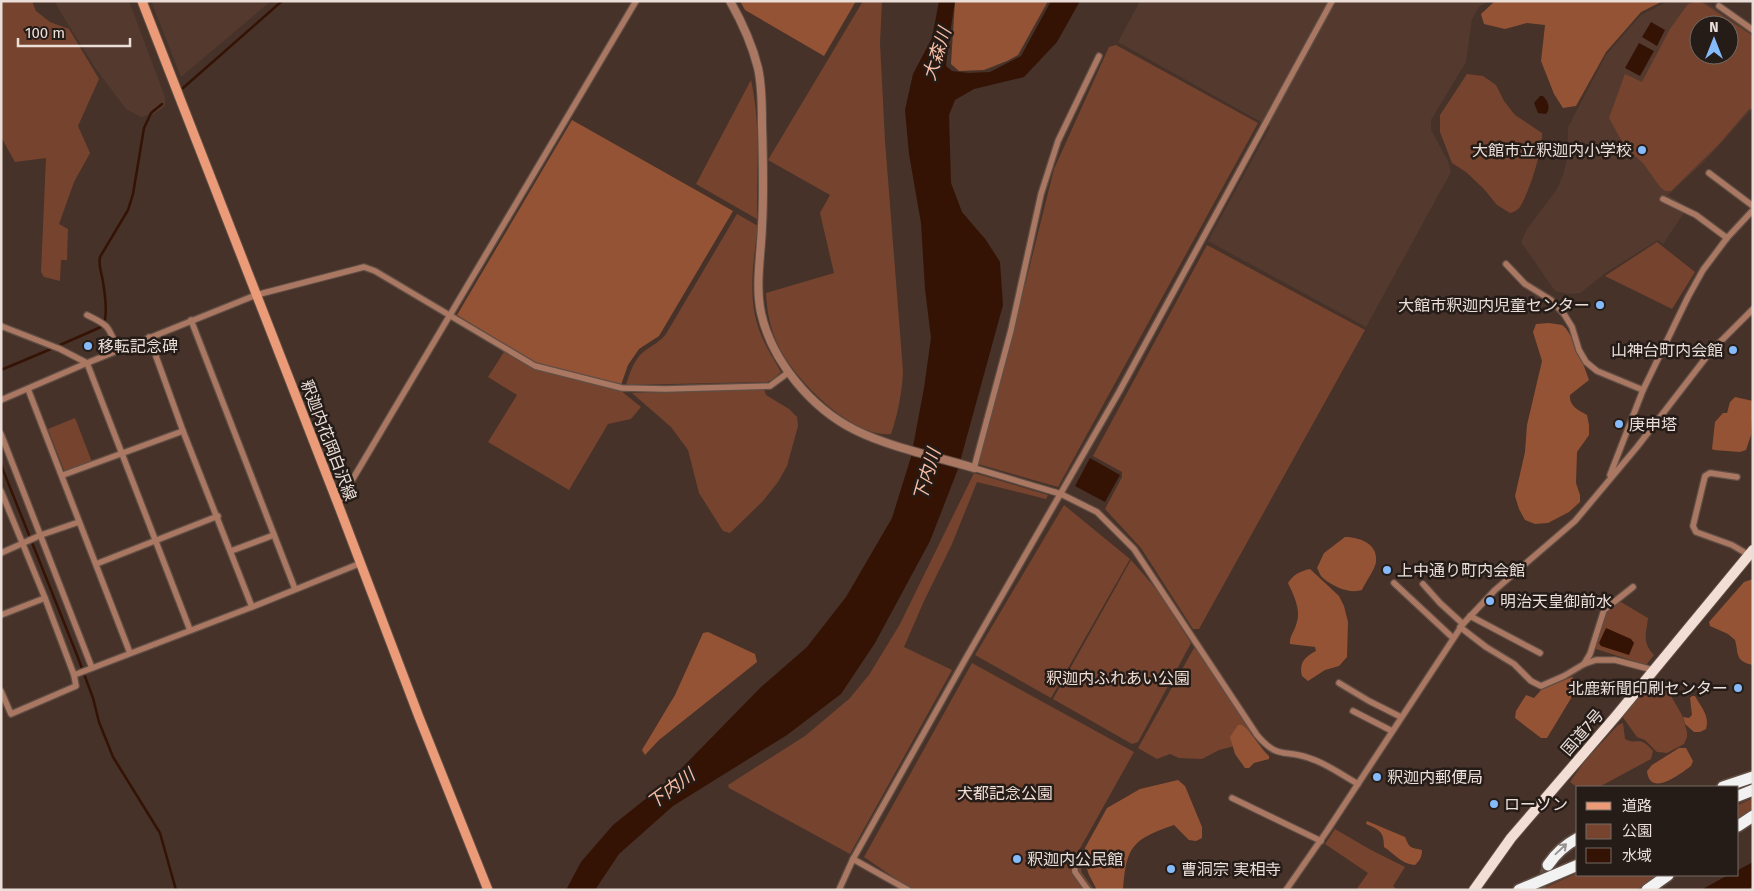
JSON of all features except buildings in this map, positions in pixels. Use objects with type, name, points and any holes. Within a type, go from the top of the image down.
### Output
[{"type":"highway","name":"国道7号","points":[[1474,890],[1516,832],[1616,716],[1751,553]]},
{"type":"highway","points":[[1726,786],[1753,777]]},
{"type":"highway","points":[[1739,796],[1753,790]]},
{"type":"highway","points":[[1739,825],[1753,816]]},
{"type":"highway","points":[[1548,865],[1555,854],[1567,843],[1576,839]]},
{"type":"highway","points":[[1519,890],[1576,866]]},
{"type":"highway","points":[[1647,890],[1667,876]]},
{"type":"main road","name":"釈迦内花岡白沢線","points":[[142,1],[488,890]]},
{"type":"street","points":[[338,504],[636,1]]},
{"type":"street","points":[[730,1],[751,45],[758,68],[761,93],[764,162],[758,294],[767,334],[788,372],[817,405],[855,430],[896,446],[1061,494],[1097,512],[1134,549],[1266,746],[1282,753],[1309,757],[1358,784]]},
{"type":"street","points":[[838,890],[966,658],[1163,312],[1332,1]]},
{"type":"street","points":[[1719,6],[1753,30]]},
{"type":"street","points":[[974,468],[1011,330],[1041,194],[1058,141],[1098,56]]},
{"type":"street","points":[[1709,173],[1753,206]]},
{"type":"street","points":[[1664,199],[1696,215],[1727,238]]},
{"type":"street","points":[[1609,480],[1643,390],[1688,297],[1703,270],[1727,238],[1753,210]]},
{"type":"street","points":[[1506,264],[1525,284],[1552,300],[1564,314],[1572,327],[1586,362],[1597,371],[1643,390]]},
{"type":"street","points":[[1,400],[149,337],[256,295],[364,267],[375,271],[535,366],[622,388],[665,389],[770,386],[788,372]]},
{"type":"street","points":[[1286,890],[1321,841],[1461,626],[1495,590],[1575,521],[1637,447],[1711,351],[1753,309]]},
{"type":"street","points":[[87,315],[105,324],[118,350]]},
{"type":"street","points":[[191,320],[295,589]]},
{"type":"street","points":[[1,326],[60,349],[88,363],[190,630]]},
{"type":"street","points":[[149,337],[183,431],[218,516],[252,607]]},
{"type":"street","points":[[28,388],[130,653]]},
{"type":"street","points":[[63,475],[183,431]]},
{"type":"street","points":[[1,434],[91,668]]},
{"type":"street","points":[[1737,477],[1710,473],[1705,476],[1693,526],[1696,532],[1751,553]]},
{"type":"street","points":[[1,490],[25,543],[76,675],[76,686],[11,714],[1,691]]},
{"type":"street","points":[[96,564],[218,516]]},
{"type":"street","points":[[1,552],[79,522]]},
{"type":"street","points":[[231,551],[274,535]]},
{"type":"street","points":[[76,675],[361,563]]},
{"type":"street","points":[[1394,583],[1453,638]]},
{"type":"street","points":[[1423,584],[1461,626],[1486,647],[1514,664],[1531,681],[1541,686],[1564,676],[1584,664],[1596,660],[1615,660],[1653,670]]},
{"type":"street","points":[[1584,664],[1590,654],[1604,610],[1633,587]]},
{"type":"street","points":[[1,616],[45,598]]},
{"type":"street","points":[[1470,616],[1500,630],[1540,654]]},
{"type":"street","points":[[1339,683],[1369,701],[1401,716]]},
{"type":"street","points":[[1353,711],[1392,731]]},
{"type":"street","points":[[1232,798],[1321,841]]},
{"type":"street","points":[[1074,856],[1075,872],[1088,890]]},
{"type":"street","points":[[854,859],[908,890]]},
{"type":"shaded area","points":[[55,1],[129,1],[165,97],[165,106],[154,114],[141,117],[126,109],[96,69]]},
{"type":"shaded area","points":[[151,1],[271,1],[181,77]]},
{"type":"shaded area","points":[[740,1],[856,1],[824,56],[745,10]]},
{"type":"shaded area","points":[[955,1],[1048,1],[1018,55],[984,70],[959,71],[951,64]]},
{"type":"shaded area","points":[[1140,1],[1489,1],[1479,7],[1472,19],[1466,62],[1431,120],[1431,130],[1448,161],[1451,172],[1366,327],[1208,241],[1270,127],[1118,42]]},
{"type":"shaded area","points":[[1495,1],[1663,1],[1641,12],[1606,52],[1576,106],[1563,108],[1554,94],[1541,61],[1545,25],[1527,23],[1505,29],[1484,24],[1481,14]]},
{"type":"shaded area","name":"大館市立釈迦内小学校","points":[[1668,1],[1704,1],[1725,15],[1689,15],[1689,65],[1739,65],[1739,25],[1753,34],[1753,110],[1705,161],[1668,195],[1688,207],[1663,244],[1658,240],[1607,272],[1580,293],[1569,294],[1555,291],[1521,242],[1527,229],[1557,189],[1568,155],[1568,127],[1606,55],[1641,15]]},
{"type":"shaded area","points":[[572,120],[733,211],[659,336],[639,349],[628,365],[621,385],[536,363],[457,315]]},
{"type":"shaded area","points":[[1536,324],[1562,325],[1570,334],[1587,374],[1589,380],[1570,395],[1570,399],[1575,407],[1587,415],[1589,435],[1577,452],[1576,483],[1580,502],[1569,512],[1548,523],[1535,524],[1525,520],[1515,496],[1525,452],[1527,425],[1542,361],[1533,332]]},
{"type":"shaded area","points":[[1735,397],[1753,401],[1751,435],[1746,450],[1740,452],[1714,450],[1712,449],[1715,422],[1723,413],[1727,413],[1730,402]]},
{"type":"shaded area","points":[[1345,537],[1356,538],[1366,542],[1376,555],[1374,568],[1362,590],[1352,591],[1337,587],[1322,577],[1317,568],[1324,553]]},
{"type":"shaded area","points":[[1310,569],[1339,596],[1348,622],[1347,657],[1339,666],[1325,670],[1308,681],[1302,676],[1301,667],[1306,658],[1316,651],[1315,647],[1290,644],[1290,639],[1298,620],[1298,614],[1293,593],[1288,583],[1297,574]]},
{"type":"shaded area","points":[[1753,579],[1753,665],[1740,659],[1735,640],[1728,634],[1710,626],[1709,622],[1744,582]]},
{"type":"shaded area","points":[[708,632],[755,654],[757,662],[659,740],[645,755],[642,750],[675,695],[703,633]]},
{"type":"shaded area","points":[[1572,677],[1576,680],[1576,690],[1547,738],[1541,738],[1515,718],[1516,711],[1526,695],[1534,698],[1542,689]]},
{"type":"shaded area","points":[[1695,696],[1707,720],[1706,729],[1700,732],[1694,732],[1685,724],[1683,717],[1689,718],[1692,715],[1690,698]]},
{"type":"shaded area","points":[[1238,725],[1242,725],[1249,732],[1269,756],[1269,759],[1254,763],[1249,768],[1245,768],[1235,754],[1230,737]]},
{"type":"shaded area","points":[[1679,748],[1686,748],[1693,761],[1691,766],[1666,782],[1654,783],[1649,779],[1647,771],[1652,765]]},
{"type":"shaded area","points":[[1178,780],[1185,786],[1202,827],[1202,838],[1196,841],[1189,840],[1174,825],[1149,835],[1134,846],[1130,854],[1126,863],[1123,890],[1097,890],[1085,863],[1085,848],[1107,808],[1140,789]]},
{"type":"shaded area","points":[[1367,821],[1405,837],[1411,847],[1422,850],[1418,862],[1415,865],[1406,863],[1384,847],[1382,835],[1378,830],[1366,824]]},
{"type":"green space","points":[[1,1],[32,1],[36,11],[50,22],[69,29],[99,79],[78,126],[90,153],[74,182],[59,224],[68,229],[67,260],[61,260],[60,281],[44,277],[41,272],[46,158],[15,162],[1,137]]},
{"type":"green space","points":[[863,1],[882,1],[880,43],[885,141],[903,371],[899,403],[891,434],[876,433],[859,426],[842,416],[810,389],[796,373],[778,345],[769,320],[766,293],[834,273],[820,213],[830,195],[768,160]]},
{"type":"green space","points":[[1700,1],[1721,15],[1689,15],[1689,65],[1739,65],[1739,27],[1753,36],[1753,109],[1749,109],[1719,144],[1671,191],[1665,191],[1643,163],[1625,147],[1609,118],[1625,74],[1642,82],[1670,29],[1688,4]]},
{"type":"green space","points":[[1116,45],[1258,123],[1058,487],[978,464],[1054,169],[1109,47]]},
{"type":"green space","points":[[1467,74],[1483,76],[1496,85],[1504,101],[1515,115],[1542,133],[1538,160],[1527,192],[1520,207],[1511,213],[1497,205],[1466,172],[1452,163],[1440,132],[1440,115]]},
{"type":"green space","points":[[751,80],[757,132],[757,219],[696,184]]},
{"type":"green space","points":[[737,214],[758,226],[752,287],[754,312],[762,336],[781,372],[767,382],[626,385],[633,365],[640,355],[666,334]]},
{"type":"green space","points":[[1657,242],[1695,272],[1672,309],[1605,276]]},
{"type":"green space","points":[[1207,245],[1365,330],[1199,629],[1193,629],[1141,548],[1105,509],[1122,477],[1122,472],[1093,456]]},
{"type":"green space","points":[[504,352],[533,368],[620,390],[641,407],[631,419],[608,424],[569,490],[488,442],[517,395],[488,377]]},
{"type":"green space","points":[[764,389],[766,395],[789,409],[797,417],[798,426],[787,466],[778,482],[763,501],[730,533],[723,531],[699,493],[688,450],[671,427],[632,393]]},
{"type":"green space","points":[[75,418],[92,462],[67,472],[64,470],[48,429]]},
{"type":"green space","points":[[974,473],[1048,495],[1046,499],[977,482],[952,544],[904,647],[952,670],[850,854],[729,788],[728,785],[805,736],[849,699],[869,675],[900,624]]},
{"type":"green space","points":[[1064,505],[1130,559],[1051,698],[975,655]]},
{"type":"green space","name":"釈迦内ふれあい公園","points":[[1131,560],[1158,591],[1191,643],[1138,742],[1132,744],[1053,699]]},
{"type":"green space","points":[[1616,602],[1621,602],[1648,618],[1646,642],[1654,655],[1646,665],[1596,649],[1595,645],[1606,610]]},
{"type":"green space","points":[[1194,648],[1199,651],[1251,732],[1246,743],[1219,750],[1202,759],[1179,758],[1170,754],[1157,759],[1138,748]]},
{"type":"green space","name":"犬都記念公園","points":[[972,663],[1134,752],[1078,852],[1082,873],[1094,890],[912,890],[864,857]]},
{"type":"green space","points":[[1655,678],[1664,684],[1682,715],[1687,732],[1684,744],[1667,753],[1657,752],[1645,740],[1637,737],[1622,716]]},
{"type":"green space","points":[[1623,723],[1625,739],[1644,743],[1653,751],[1651,759],[1601,786],[1576,786],[1570,782],[1584,762],[1618,725]]},
{"type":"green space","points":[[1753,798],[1753,809],[1739,818],[1739,805]]},
{"type":"green space","points":[[1335,829],[1405,867],[1393,886],[1397,890],[1356,890],[1368,873],[1325,844]]},
{"type":"green space","points":[[1576,874],[1576,876],[1658,876],[1637,890],[1544,890],[1544,888]]},
{"type":"water","points":[[939,1],[955,1],[946,66],[952,71],[969,73],[990,72],[1021,56],[1051,1],[1080,1],[1057,42],[1024,77],[974,89],[955,100],[949,115],[951,183],[962,212],[986,240],[1000,262],[1003,305],[958,469],[930,541],[875,643],[841,694],[787,735],[673,806],[619,854],[595,890],[566,890],[581,862],[613,825],[673,777],[761,687],[807,647],[846,597],[892,518],[911,457],[931,338],[925,289],[921,223],[909,154],[905,110],[913,74],[932,38]]},
{"type":"water","points":[[1651,22],[1665,30],[1657,46],[1642,37]]},
{"type":"water","points":[[1639,43],[1654,51],[1640,76],[1625,68]]},
{"type":"water","points":[[1540,96],[1543,96],[1548,105],[1546,114],[1538,113],[1534,103]]},
{"type":"water","points":[[1090,458],[1120,475],[1105,502],[1075,486]]},
{"type":"water","points":[[1606,628],[1631,639],[1634,643],[1629,655],[1601,646],[1599,643]]},
{"type":"water","points":[[1753,862],[1753,886],[1747,890],[1701,890],[1726,876],[1739,876],[1739,869]]},
{"type":"waterway","points":[[183,88],[282,1]]},
{"type":"waterway","points":[[105,320],[106,311],[100,257],[128,210],[133,194],[144,128],[151,113],[162,104]]},
{"type":"waterway","points":[[60,345],[101,327]]},
{"type":"waterway","points":[[1,370],[51,349]]},
{"type":"waterway","points":[[1,465],[77,655],[93,698],[99,722],[113,757],[160,833],[176,890]]},
{"type":"tunnel","points":[[1539,890],[1548,865]]},
{"type":"place","name":"大館市立釈迦内小学校","points":[[1642,150]]},
{"type":"place","name":"大館市釈迦内児童センター","points":[[1600,305]]},
{"type":"place","name":"移転記念碑","points":[[88,346]]},
{"type":"place","name":"山神台町内会館","points":[[1733,350]]},
{"type":"place","name":"庚申塔","points":[[1619,424]]},
{"type":"place","name":"上中通り町内会館","points":[[1387,570]]},
{"type":"place","name":"明治天皇御前水","points":[[1490,601]]},
{"type":"place","name":"北鹿新聞印刷センター","points":[[1738,688]]},
{"type":"place","name":"釈迦内郵便局","points":[[1377,777]]},
{"type":"place","name":"ローソン","points":[[1494,804]]},
{"type":"place","name":"釈迦内公民館","points":[[1017,859]]},
{"type":"place","name":"曹洞宗 実相寺","points":[[1171,869]]},
{"type":"water label","name":"大森川","points":[[937,54]]},
{"type":"water label","name":"下内川","points":[[927,475]]},
{"type":"water label","name":"下内川","points":[[671,789]]}]
